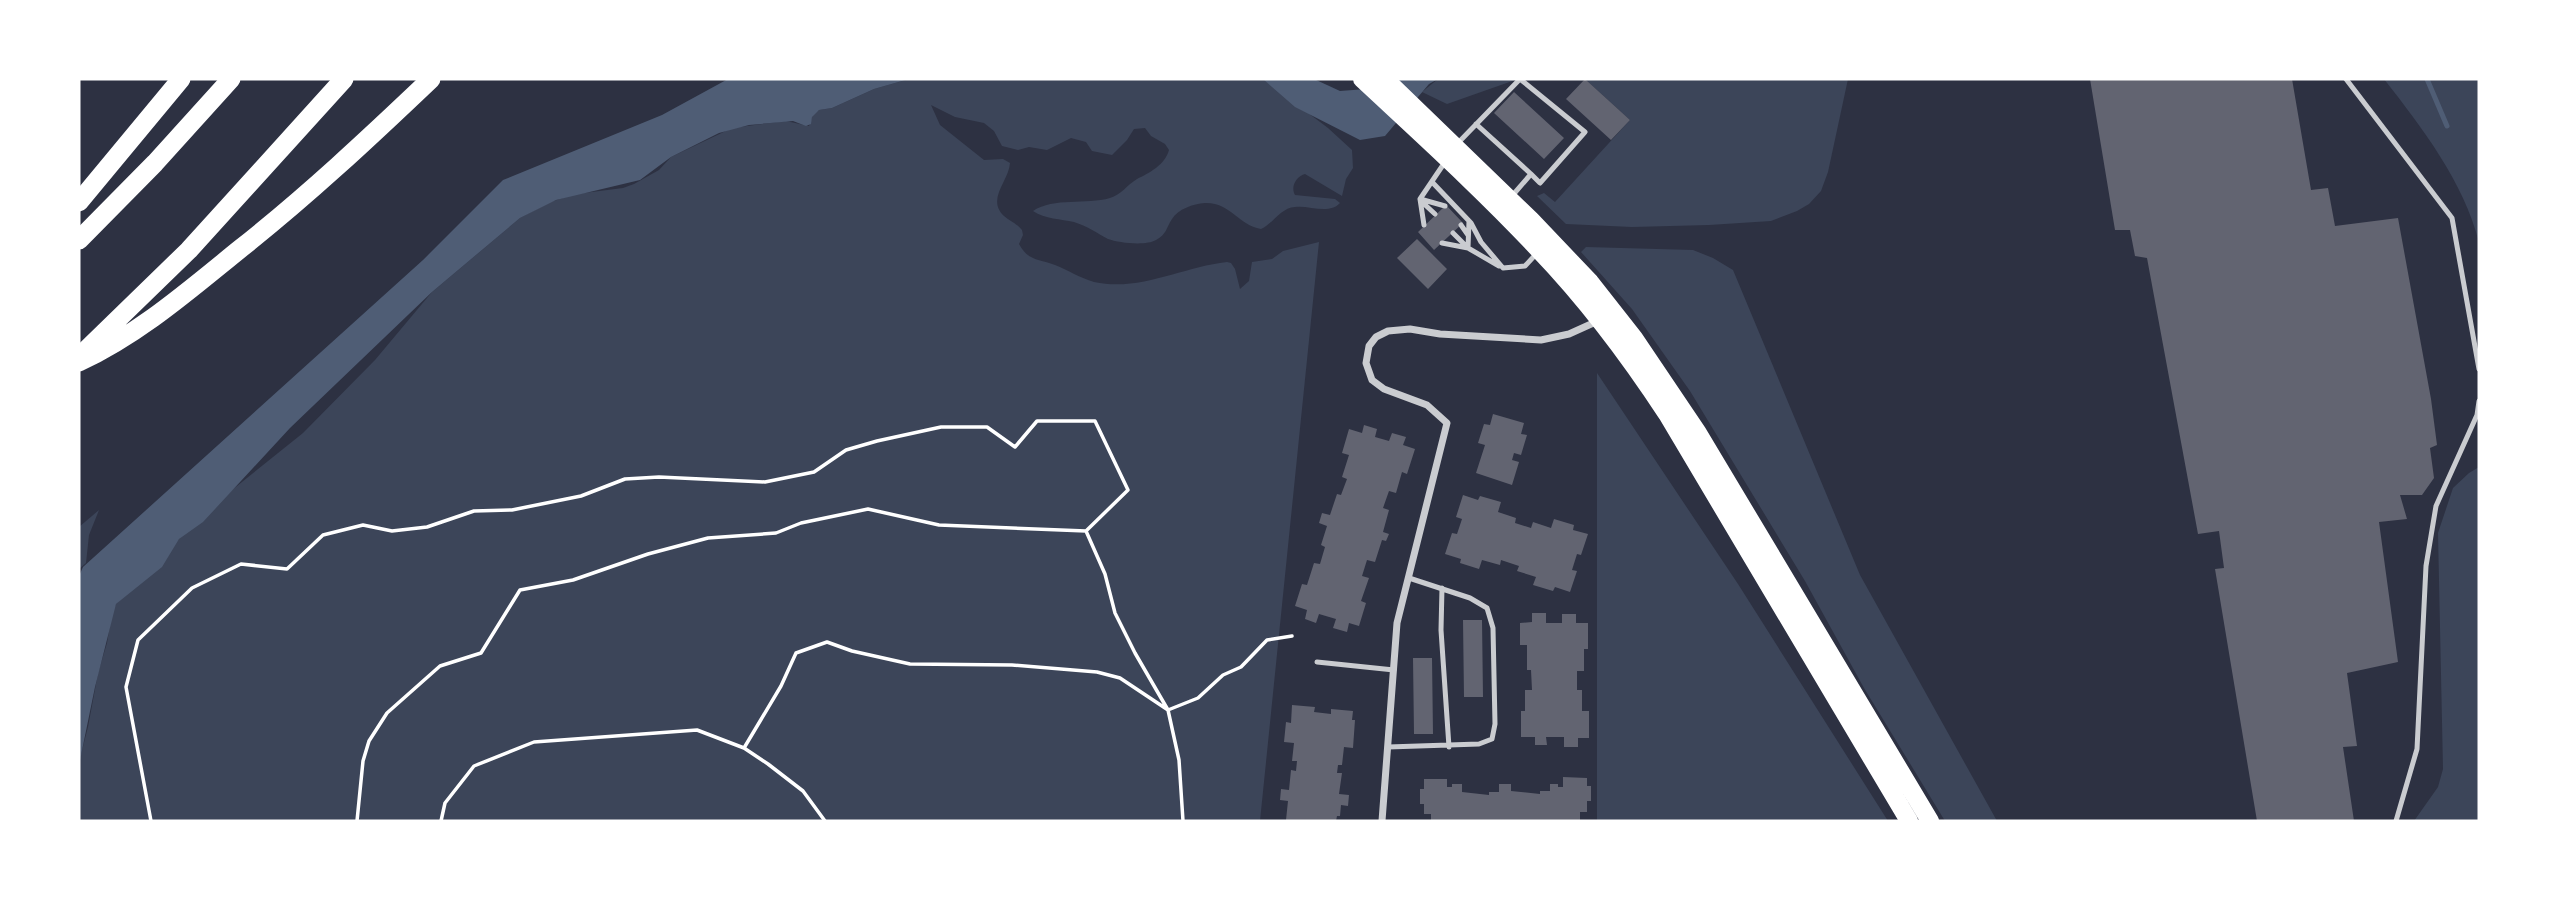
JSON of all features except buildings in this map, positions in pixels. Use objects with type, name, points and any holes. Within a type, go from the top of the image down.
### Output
[{"type":"highway","points":[[79,202],[181,79]]},
{"type":"highway","points":[[79,240],[155,163],[231,79]]},
{"type":"highway","points":[[79,360],[189,250],[344,79]]},
{"type":"highway","points":[[79,360],[110,348],[199,284],[314,188],[431,79]]},
{"type":"highway","points":[[1385,79],[1411,114]]},
{"type":"highway","points":[[1364,81],[1411,114],[1504,203],[1657,369],[1930,821]]},
{"type":"highway","points":[[1607,316],[1909,821]]},
{"type":"street","points":[[1382,821],[1397,623],[1447,423],[1427,405],[1384,389],[1373,380],[1366,363],[1369,346],[1376,337],[1388,331],[1410,329],[1440,334],[1541,340],[1569,334],[1607,316]]},
{"type":"lane","points":[[1424,225],[1420,199],[1451,152],[1476,124],[1520,79],[1585,132],[1540,183],[1476,124]]},
{"type":"lane","points":[[2346,79],[2452,218],[2479,369]]},
{"type":"lane","points":[[1504,203],[1531,174]]},
{"type":"lane","points":[[1433,183],[1469,221],[1481,242],[1503,268]]},
{"type":"lane","points":[[1420,199],[1444,206]]},
{"type":"lane","points":[[1420,199],[1435,215]]},
{"type":"lane","points":[[1468,248],[1469,221]]},
{"type":"lane","points":[[1461,225],[1468,235]]},
{"type":"lane","points":[[1453,233],[1468,248],[1503,268],[1525,266],[1545,245]]},
{"type":"lane","points":[[1442,243],[1468,248]]},
{"type":"lane","points":[[2396,821],[2417,749],[2426,566],[2436,506],[2477,415],[2479,401]]},
{"type":"lane","points":[[1388,747],[1479,744],[1492,739],[1495,724],[1493,628],[1487,608],[1470,598],[1409,578]]},
{"type":"lane","points":[[1441,588],[1441,630],[1449,747]]},
{"type":"lane","points":[[1317,662],[1394,670]]},
{"type":"path","points":[[151,821],[126,687],[138,640],[192,588],[242,564],[287,569],[323,535],[363,525],[392,531],[427,527],[474,511],[512,510],[581,496],[625,479],[659,477],[765,482],[814,472],[846,450],[941,427],[987,427],[1015,447],[1037,421],[1095,421],[1128,490],[1086,531],[939,525],[868,509],[801,523],[776,533],[708,538],[648,554],[573,580],[520,590],[481,653],[440,666],[387,713],[369,741],[363,761],[357,821]]},
{"type":"path","points":[[1086,531],[1105,574],[1115,613],[1168,710],[1179,760],[1183,821]]},
{"type":"path","points":[[1168,710],[1198,698],[1223,675],[1241,667],[1267,640],[1292,636]]},
{"type":"path","points":[[744,748],[781,686],[796,653],[827,642],[852,651],[910,664],[1012,665],[1097,672],[1120,678],[1168,710]]},
{"type":"path","points":[[441,821],[445,803],[474,766],[534,742],[697,730],[744,748],[803,791],[825,821]]},
{"type":"shaded area","points":[[728,79],[909,79],[874,89],[832,108],[819,110],[812,117],[811,124],[806,126],[793,121],[749,125],[719,133],[671,157],[640,180],[556,200],[520,218],[432,292],[290,428],[203,522],[179,539],[162,567],[116,604],[79,765],[79,576],[83,567],[423,260],[503,180],[662,115]]},
{"type":"shaded area","points":[[909,79],[1263,79],[1328,128],[1352,150],[1353,168],[1346,179],[1342,196],[1305,174],[1297,179],[1294,185],[1295,195],[1335,199],[1340,203],[1335,207],[1290,208],[1261,229],[1246,223],[1221,206],[1205,203],[1178,212],[1160,238],[1152,242],[1125,243],[1108,239],[1074,222],[1033,211],[1051,204],[1110,198],[1156,168],[1169,150],[1145,128],[1134,129],[1112,155],[1092,151],[1086,142],[1071,138],[1047,150],[1029,147],[1018,150],[1002,146],[994,131],[984,123],[955,117],[931,105],[940,125],[984,160],[1003,159],[1010,163],[997,203],[1004,216],[1022,230],[1019,244],[1022,250],[1034,259],[1094,282],[1128,284],[1227,262],[1235,269],[1240,289],[1249,281],[1252,262],[1272,259],[1283,251],[1319,242],[1260,821],[79,821],[80,758],[116,604],[168,549],[232,490],[303,433],[375,360],[432,292],[520,218],[550,202],[576,194],[634,184],[659,170],[671,157],[732,128],[786,121],[809,126],[813,114],[819,110],[832,108],[874,89]]},
{"type":"shaded area","points":[[1263,79],[1314,79],[1340,91],[1366,89],[1385,79],[1438,79],[1429,84],[1385,136],[1360,140],[1295,107]]},
{"type":"shaded area","points":[[1438,79],[1518,79],[1447,104],[1422,92]]},
{"type":"shaded area","points":[[1585,79],[1848,79],[1828,172],[1821,191],[1809,204],[1771,221],[1632,227],[1566,224],[1537,196],[1544,193],[1555,202],[1630,120]]},
{"type":"shaded area","points":[[2384,79],[2479,79],[2479,242],[2463,198],[2440,156]]},
{"type":"shaded area","points":[[1586,247],[1693,250],[1733,270],[1860,575],[1997,821],[1945,821],[1690,391],[1632,309],[1581,252]]},
{"type":"shaded area","points":[[1597,373],[1738,584],[1888,821],[1597,821]]},
{"type":"shaded area","points":[[2479,467],[2479,821],[2414,821],[2438,787],[2443,769],[2438,533],[2453,488]]},
{"type":"shaded area","points":[[99,510],[89,535],[86,563],[79,569],[79,527]]},
{"type":"waterway","points":[[2427,79],[2447,126]]}]
